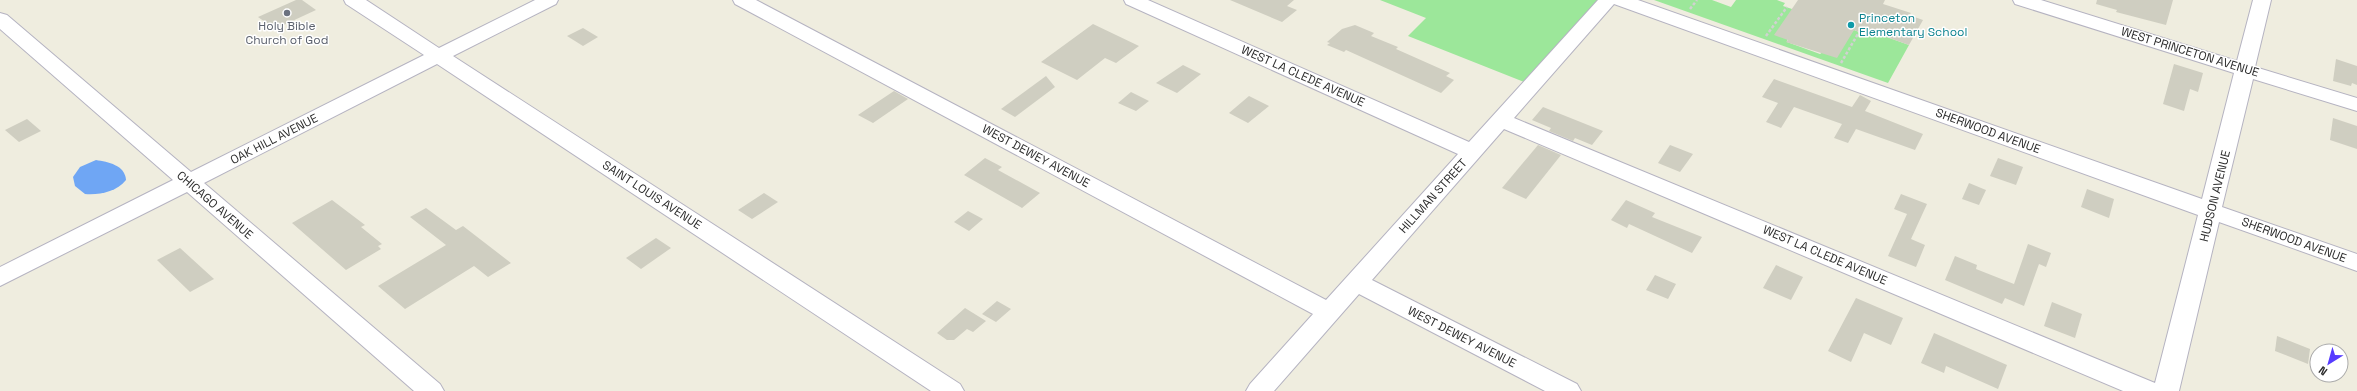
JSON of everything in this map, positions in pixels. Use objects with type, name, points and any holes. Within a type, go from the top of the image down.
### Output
[{"type":"street","name":"SAINT LOUIS AVENUE","points":[[353,0],[951,391]]},
{"type":"street","name":"OAK HILL AVENUE","points":[[0,277],[549,0]]},
{"type":"street","name":"WEST DEWEY AVENUE","points":[[742,0],[1329,312]]},
{"type":"street","name":"WEST LA CLEDE AVENUE","points":[[1133,0],[1472,152]]},
{"type":"street","name":"HILLMAN STREET","points":[[1259,391],[1608,0]]},
{"type":"street","name":"SHERWOOD AVENUE","points":[[1620,0],[2357,263]]},
{"type":"street","name":"WEST PRINCETON AVENUE","points":[[2022,0],[2357,105]]},
{"type":"street","name":"HUDSON AVENUE","points":[[2166,391],[2262,0]]},
{"type":"street","name":"CHICAGO AVENUE","points":[[0,20],[431,391]]},
{"type":"street","name":"WEST LA CLEDE AVENUE","points":[[1501,120],[2149,391]]},
{"type":"street","name":"WEST DEWEY AVENUE","points":[[1356,282],[1568,391]]},
{"type":"path","points":[[1688,12],[1697,0]]},
{"type":"path","points":[[1764,39],[1787,7]]},
{"type":"path","points":[[1839,65],[1859,32]]},
{"type":"green space","points":[[1380,0],[1608,0],[1532,85],[1408,36],[1426,18]]},
{"type":"green space","points":[[1654,0],[1712,0],[1731,7],[1736,0],[1777,0],[1785,3],[1783,6],[1792,9],[1787,42],[1820,54],[1854,30],[1864,34],[1867,30],[1909,45],[1888,83]]},
{"type":"water","points":[[96,160],[115,165],[123,171],[126,180],[113,190],[96,194],[85,194],[75,186],[73,177],[80,167]]},
{"type":"building","name":"Holy Bible Church of God","points":[[296,0],[302,0],[316,10],[275,29],[258,17]]},
{"type":"building","points":[[1230,0],[1294,0],[1287,6],[1297,10],[1282,22]]},
{"type":"building","name":"Princeton Elementary School","points":[[1798,0],[1885,0],[1883,4],[1911,13],[1909,15],[1923,20],[1909,45],[1867,30],[1864,34],[1854,30],[1837,58],[1786,42],[1788,40],[1774,35]]},
{"type":"building","points":[[2097,0],[2173,0],[2166,25],[2116,12],[2117,10],[2096,4]]},
{"type":"building","points":[[1093,24],[1139,46],[1116,63],[1105,58],[1077,80],[1041,62]]},
{"type":"building","points":[[1355,25],[1374,33],[1371,36],[1398,47],[1396,49],[1450,73],[1446,76],[1454,80],[1441,93],[1346,50],[1344,52],[1327,45],[1330,43],[1327,42],[1342,29]]},
{"type":"building","points":[[583,28],[598,37],[583,46],[567,36]]},
{"type":"building","points":[[2336,59],[2357,66],[2357,85],[2352,83],[2351,86],[2333,81]]},
{"type":"building","points":[[2174,64],[2203,73],[2198,92],[2190,89],[2184,111],[2163,104]]},
{"type":"building","points":[[1183,65],[1201,74],[1177,93],[1156,83]]},
{"type":"building","points":[[1046,76],[1055,87],[1015,117],[1001,109]]},
{"type":"building","points":[[1774,79],[1852,107],[1860,95],[1871,101],[1865,111],[1923,134],[1915,150],[1856,129],[1848,143],[1834,138],[1842,124],[1794,107],[1781,128],[1766,122],[1778,103],[1762,97]]},
{"type":"building","points":[[894,91],[908,99],[873,123],[858,115]]},
{"type":"building","points":[[1131,92],[1149,101],[1136,111],[1118,103]]},
{"type":"building","points":[[1249,96],[1269,106],[1248,123],[1229,113]]},
{"type":"building","points":[[1543,107],[1603,131],[1592,145],[1575,138],[1573,141],[1549,131],[1551,128],[1532,120]]},
{"type":"building","points":[[2333,118],[2357,126],[2357,149],[2330,140]]},
{"type":"building","points":[[27,119],[41,131],[19,142],[5,130]]},
{"type":"building","points":[[1538,145],[1561,155],[1526,199],[1502,188]]},
{"type":"building","points":[[1670,145],[1693,154],[1680,172],[1658,163]]},
{"type":"building","points":[[985,158],[1002,167],[998,170],[1040,193],[1022,208],[964,175]]},
{"type":"building","points":[[1998,158],[2023,167],[2016,185],[1990,176]]},
{"type":"building","points":[[1969,183],[1986,190],[1979,205],[1962,199]]},
{"type":"building","points":[[2087,189],[2114,199],[2109,218],[2081,207]]},
{"type":"building","points":[[764,193],[778,202],[752,219],[738,210]]},
{"type":"building","points":[[1901,194],[1927,204],[1911,239],[1925,245],[1916,267],[1888,256],[1907,214],[1894,209]]},
{"type":"building","points":[[332,200],[365,225],[361,227],[382,244],[378,246],[381,249],[346,270],[292,223]]},
{"type":"building","points":[[1626,200],[1655,213],[1652,217],[1702,237],[1692,253],[1629,224],[1627,228],[1611,220]]},
{"type":"building","points":[[426,208],[456,230],[463,226],[511,263],[488,277],[474,266],[405,309],[378,286],[446,245],[410,217]]},
{"type":"building","points":[[968,211],[983,219],[969,231],[954,222]]},
{"type":"building","points":[[656,238],[671,248],[641,269],[626,258]]},
{"type":"building","points":[[2028,244],[2051,253],[2046,267],[2039,264],[2024,306],[2005,298],[2002,304],[1945,280],[1955,256],[1977,265],[1976,269],[2014,284]]},
{"type":"building","points":[[180,248],[214,279],[190,292],[157,260]]},
{"type":"building","points":[[1776,265],[1803,277],[1791,300],[1763,288]]},
{"type":"building","points":[[1655,275],[1676,284],[1668,299],[1646,290]]},
{"type":"building","points":[[1856,298],[1903,318],[1891,345],[1864,333],[1851,362],[1828,351]]},
{"type":"building","points":[[997,301],[1011,309],[996,322],[982,314]]},
{"type":"building","points":[[2052,302],[2082,314],[2075,338],[2044,326]]},
{"type":"building","points":[[965,308],[986,321],[973,332],[967,329],[954,340],[947,340],[937,333]]},
{"type":"building","points":[[1934,333],[2007,365],[1998,389],[1946,366],[1944,373],[1921,363]]},
{"type":"building","points":[[2277,336],[2309,349],[2308,364],[2275,351]]},
{"type":"place","name":"Holy Bible Church of God","points":[[287,13]]},
{"type":"place","name":"Princeton Elementary School","points":[[1851,25]]}]
